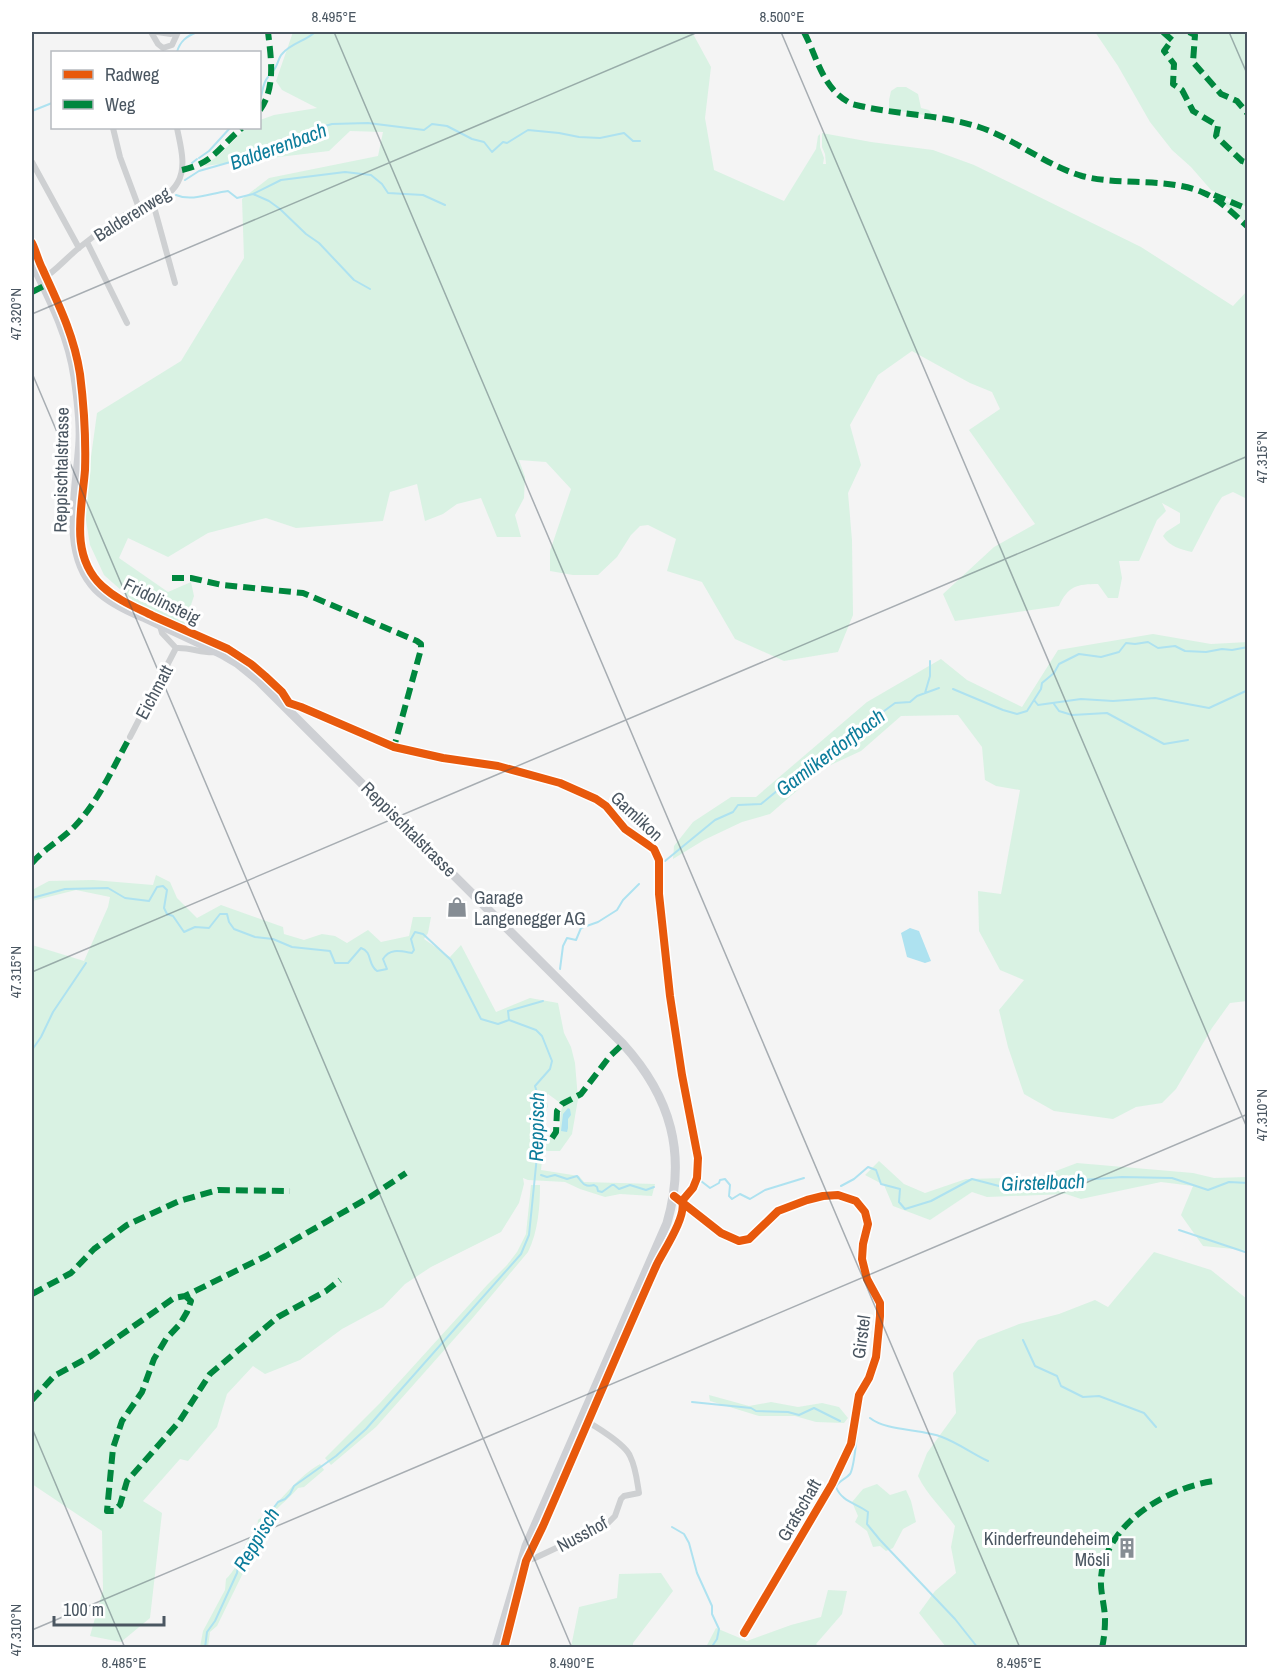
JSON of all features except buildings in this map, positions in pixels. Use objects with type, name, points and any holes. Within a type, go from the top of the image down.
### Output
[{"type":"main road","name":"Reppischtalstrasse","points":[[32,262],[62,324],[75,375],[80,422],[74,532],[78,558],[88,579],[97,590],[125,609],[237,663],[286,706],[638,1060],[660,1097],[671,1129],[678,1199],[520,1563],[496,1647]]},
{"type":"street","points":[[151,32],[158,44],[164,48],[172,45],[177,32]]},
{"type":"street","points":[[157,32],[171,34],[177,32]]},
{"type":"street","points":[[113,129],[120,157],[139,207]]},
{"type":"street","name":"Balderenweg","points":[[40,280],[114,222],[139,207],[153,203],[172,192],[180,179],[182,162],[177,129]]},
{"type":"street","points":[[32,162],[79,248]]},
{"type":"street","points":[[153,203],[175,283]]},
{"type":"street","points":[[87,242],[127,323]]},
{"type":"street","name":"Eichmatt","points":[[160,626],[162,633],[176,648]]},
{"type":"street","name":"Eichmatt","points":[[176,648],[186,647],[208,653],[217,652]]},
{"type":"street","name":"Eichmatt","points":[[130,736],[176,648]]},
{"type":"street","name":"Gamlikon","points":[[286,706],[292,703],[394,747],[443,758],[498,766],[560,783],[606,806],[625,829],[654,849],[659,860],[659,894],[670,996],[698,1158],[697,1178],[693,1188],[678,1199]]},
{"type":"street","name":"Girstel","points":[[678,1199],[721,1233],[739,1241],[749,1239],[778,1211],[807,1200],[838,1195],[856,1201],[861,1206],[868,1224],[862,1259],[867,1279],[880,1303],[876,1357],[869,1378],[859,1395]]},
{"type":"street","name":"Grafschaft","points":[[744,1633],[832,1484],[851,1444],[859,1395]]},
{"type":"street","name":"Nusshof","points":[[520,1563],[607,1524],[615,1516],[624,1496],[639,1493],[629,1453],[606,1433],[582,1419]]},
{"type":"green space","points":[[293,32],[692,32],[711,67],[705,118],[714,170],[784,201],[816,149],[820,134],[823,164],[826,164],[822,133],[933,150],[974,165],[1141,247],[1233,306],[1247,291],[1247,504],[1245,498],[1233,492],[1222,497],[1192,552],[1179,549],[1163,536],[1180,523],[1180,513],[1162,503],[1166,511],[1157,520],[1139,561],[1119,561],[1122,578],[1118,598],[1108,598],[1098,584],[1084,585],[1070,590],[1059,606],[955,621],[943,594],[994,547],[1035,524],[969,430],[1000,409],[992,392],[970,383],[912,351],[878,375],[850,425],[861,465],[848,493],[852,540],[853,615],[838,652],[784,661],[735,639],[702,582],[667,571],[676,539],[648,525],[640,526],[631,535],[617,557],[598,575],[573,575],[550,571],[550,551],[571,489],[546,462],[519,460],[525,477],[524,498],[515,515],[521,537],[497,537],[481,498],[457,504],[443,514],[425,521],[417,484],[390,492],[383,521],[296,528],[266,518],[208,533],[168,557],[128,538],[119,558],[168,592],[191,582],[194,596],[184,626],[140,607],[104,575],[90,545],[84,508],[97,413],[181,361],[244,258],[242,199],[269,178],[378,156],[383,132],[350,131],[329,151],[204,166],[219,155],[245,129],[261,129],[261,120],[274,115],[317,108],[282,90],[276,81]]},
{"type":"green space","points":[[1095,32],[1247,32],[1247,207],[1211,190],[1172,150],[1150,122],[1118,66]]},
{"type":"green space","points":[[897,87],[906,87],[918,94],[921,108],[929,110],[930,116],[889,109],[891,91]]},
{"type":"green space","points":[[1218,197],[1247,211],[1247,224],[1218,199]]},
{"type":"green space","points":[[1153,634],[1211,644],[1248,642],[1247,1001],[1230,1003],[1212,1028],[1176,1089],[1162,1103],[1136,1107],[1113,1119],[1054,1111],[1024,1094],[1008,1047],[999,1010],[1024,980],[1000,970],[979,931],[978,891],[1001,894],[1020,790],[996,786],[985,780],[982,747],[958,715],[901,716],[861,751],[822,769],[770,814],[742,822],[704,840],[673,859],[674,846],[693,822],[731,797],[756,797],[867,702],[941,659],[967,680],[1022,707],[1058,650]]},
{"type":"green space","points":[[156,875],[170,882],[177,898],[197,918],[221,905],[283,927],[284,934],[304,940],[322,934],[335,936],[347,943],[368,930],[381,942],[409,936],[413,917],[431,917],[428,933],[424,939],[450,957],[461,945],[496,1012],[530,998],[558,1003],[564,1033],[575,1063],[578,1099],[572,1134],[560,1151],[543,1151],[541,1170],[579,1176],[584,1182],[655,1184],[652,1196],[620,1194],[605,1197],[565,1182],[523,1178],[524,1184],[519,1203],[501,1232],[431,1267],[405,1284],[383,1307],[342,1329],[300,1360],[265,1374],[253,1366],[227,1394],[217,1427],[188,1461],[180,1459],[143,1501],[162,1513],[150,1618],[121,1642],[90,1636],[103,1590],[102,1531],[32,1484],[32,945],[84,961],[108,907],[110,897],[76,890],[32,901],[32,884],[34,889],[49,881],[93,880],[153,885]],"holes":[[[548,1094],[563,1105],[560,1127],[555,1139],[542,1137],[543,1117],[548,1107],[546,1097]]]},
{"type":"green space","points":[[879,1161],[904,1184],[925,1193],[966,1179],[1032,1180],[1077,1163],[1193,1173],[1214,1178],[1247,1177],[1247,1252],[1203,1246],[1181,1215],[1193,1186],[1161,1182],[1081,1199],[1066,1194],[987,1197],[972,1192],[930,1220],[893,1206],[884,1185],[865,1175]]},
{"type":"green space","points":[[531,1185],[540,1185],[540,1202],[536,1228],[528,1252],[376,1427],[331,1465],[325,1458],[380,1403],[517,1252],[526,1234]]},
{"type":"green space","points":[[1154,1252],[1211,1270],[1247,1299],[1247,1647],[946,1647],[919,1613],[935,1591],[956,1573],[951,1547],[955,1526],[930,1496],[918,1476],[927,1453],[956,1413],[953,1373],[978,1340],[1019,1324],[1059,1314],[1095,1300],[1108,1307]]},
{"type":"green space","points":[[709,1395],[749,1406],[771,1402],[798,1407],[822,1403],[839,1407],[848,1418],[844,1423],[816,1422],[795,1416],[759,1416],[710,1401]]},
{"type":"green space","points":[[320,1464],[324,1470],[304,1487],[298,1488],[271,1516],[217,1626],[210,1632],[208,1647],[200,1647],[203,1631],[225,1590],[226,1579],[236,1566],[247,1541],[257,1530],[258,1520]]},
{"type":"green space","points":[[877,1484],[890,1495],[906,1490],[916,1522],[903,1529],[893,1548],[886,1551],[880,1546],[873,1547],[867,1531],[855,1522],[858,1516],[852,1502],[863,1489]]},
{"type":"green space","points":[[661,1573],[673,1591],[633,1643],[633,1647],[571,1647],[579,1607],[617,1598],[619,1574]]},
{"type":"green space","points":[[828,1590],[847,1591],[842,1614],[816,1644],[819,1647],[706,1647],[716,1628],[747,1641],[821,1617]]},
{"type":"water","points":[[910,928],[919,931],[931,961],[925,963],[907,957],[901,933]]},
{"type":"water","points":[[568,1108],[571,1115],[568,1119],[567,1132],[561,1131],[563,1114]]},
{"type":"waterway","points":[[177,51],[184,39],[197,32]]},
{"type":"waterway","points":[[273,71],[286,50],[315,32]]},
{"type":"waterway","points":[[261,96],[268,77]]},
{"type":"waterway","points":[[32,111],[51,103]]},
{"type":"waterway","name":"Balderenbach","points":[[185,180],[199,171],[294,140],[332,124],[368,123],[424,130],[432,124],[447,126],[472,139],[484,142],[492,152],[503,142],[507,143],[528,130],[600,138],[624,133],[633,141],[640,141]]},
{"type":"waterway","points":[[199,158],[209,151],[229,129]]},
{"type":"waterway","points":[[192,163],[197,159]]},
{"type":"waterway","points":[[176,195],[188,198],[228,191],[237,198],[253,194],[281,180],[345,172],[371,175],[382,184],[388,193],[423,195],[445,205]]},
{"type":"waterway","points":[[253,194],[280,209],[319,243],[354,280],[370,289]]},
{"type":"waterway","name":"Gamlikerdorfbach","points":[[953,689],[1017,714],[1027,711],[1041,689],[1042,683],[1054,673],[1059,664],[1079,654],[1101,657],[1119,652],[1126,643],[1148,642],[1158,648],[1175,646],[1185,651],[1206,652],[1248,647]]},
{"type":"waterway","points":[[925,693],[930,676],[930,661]]},
{"type":"waterway","name":"Gamlikerdorfbach","points":[[665,861],[715,820],[733,812],[738,805],[761,804],[824,752],[856,737],[865,725],[895,703],[910,702],[917,696],[939,688]]},
{"type":"waterway","points":[[1034,700],[1038,705],[1081,699],[1113,701],[1155,698],[1209,708],[1248,690]]},
{"type":"waterway","points":[[1054,704],[1059,711],[1072,715],[1107,713],[1164,744],[1188,740]]},
{"type":"waterway","name":"Gamlikerdorfbach","points":[[560,969],[563,946],[567,938],[576,940],[581,928],[598,922],[617,910],[623,900],[639,884]]},
{"type":"waterway","name":"Reppisch","points":[[32,898],[65,889],[108,888],[125,898],[149,901],[157,887],[163,886],[167,890],[164,908],[184,932],[195,927],[209,928],[220,914],[227,914],[234,929],[255,937],[273,939],[292,947],[330,951],[335,963],[348,963],[361,948],[367,952],[377,971],[387,969],[383,959],[389,953],[396,951],[412,953],[414,950],[411,939],[415,932],[423,934],[451,960],[481,1019],[498,1024],[509,1020],[536,1030],[542,1036],[552,1061],[550,1069],[535,1086],[539,1099],[538,1146],[529,1235],[521,1254],[366,1429],[336,1456],[294,1486],[285,1499],[278,1502],[263,1522],[260,1533],[249,1545],[248,1557],[238,1566],[215,1621],[207,1632],[205,1648]]},
{"type":"waterway","points":[[32,1050],[53,1012],[86,963]]},
{"type":"waterway","name":"Gamlikerdorfbach","points":[[509,1020],[508,1011],[543,1001]]},
{"type":"waterway","name":"Girstelbach","points":[[841,1186],[868,1167],[876,1170],[881,1184],[900,1189],[899,1202],[905,1209],[931,1201],[972,1179],[999,1186],[1031,1186],[1122,1177],[1172,1178],[1208,1190],[1229,1182],[1248,1183]]},
{"type":"waterway","name":"Girstelbach","points":[[541,1175],[547,1177],[555,1175],[567,1179],[577,1176],[584,1184],[594,1185],[598,1191],[602,1192],[612,1185],[619,1189],[630,1185],[646,1190],[654,1187]]},
{"type":"waterway","name":"Girstelbach","points":[[701,1181],[710,1188],[725,1179],[730,1185],[729,1196],[732,1199],[740,1194],[750,1199],[765,1190],[804,1178]]},
{"type":"waterway","points":[[1179,1230],[1248,1253]]},
{"type":"waterway","points":[[1023,1340],[1035,1366],[1057,1376],[1061,1386],[1083,1397],[1099,1396],[1144,1413],[1156,1427]]},
{"type":"waterway","points":[[692,1402],[799,1415],[814,1408],[840,1421]]},
{"type":"waterway","points":[[870,1418],[894,1428],[942,1437],[988,1461]]},
{"type":"waterway","points":[[857,1422],[850,1474],[836,1487],[842,1496],[868,1512],[867,1524],[955,1619],[978,1648]]},
{"type":"waterway","points":[[672,1527],[684,1534],[689,1543],[697,1573],[712,1606],[712,1614],[719,1629],[717,1639],[711,1648]]},
{"type":"marked path","points":[[261,108],[270,82],[268,32]]},
{"type":"marked path","points":[[804,32],[827,82],[842,98],[852,104],[948,119],[979,127],[1082,176],[1191,188],[1216,200],[1248,227]]},
{"type":"marked path","points":[[1163,32],[1172,40],[1164,51],[1174,64],[1173,84],[1182,90],[1193,111],[1218,126],[1216,136],[1242,161],[1248,163]]},
{"type":"marked path","points":[[1189,32],[1195,35],[1193,62],[1221,94],[1237,101],[1248,114]]},
{"type":"marked path","points":[[182,170],[209,159],[241,129]]},
{"type":"marked path","points":[[1214,195],[1248,209]]},
{"type":"marked path","points":[[32,292],[44,286]]},
{"type":"marked path","points":[[172,578],[191,578],[222,585],[303,593],[421,644],[394,747]]},
{"type":"marked path","points":[[32,863],[83,817],[130,737]]},
{"type":"marked path","points":[[552,1138],[556,1132],[557,1111],[562,1104],[581,1094],[610,1056],[623,1044]]},
{"type":"marked path","points":[[32,1400],[54,1376],[91,1356],[174,1298],[185,1296],[266,1256],[370,1197],[406,1173]]},
{"type":"marked path","points":[[32,1294],[71,1273],[94,1249],[127,1225],[179,1201],[218,1190],[290,1191]]},
{"type":"marked path","points":[[185,1296],[191,1301],[187,1312],[154,1359],[142,1392],[122,1421],[113,1448],[107,1511],[114,1511],[120,1505],[127,1481],[179,1422],[210,1374],[278,1317],[326,1291],[340,1280]]},
{"type":"marked path","points":[[1102,1648],[1105,1620],[1101,1578],[1105,1559],[1114,1541],[1126,1525],[1158,1501],[1196,1485],[1214,1481]]},
{"type":"cycle path","name":"Fridolinsteig","points":[[32,243],[65,319],[80,374],[85,446],[80,516],[81,546],[92,574],[102,586],[133,606],[228,649],[265,676],[282,692],[289,703],[394,747],[443,758],[498,766],[560,783],[606,806],[625,829],[654,849],[659,860],[659,894],[670,996],[698,1158],[697,1178],[693,1188],[682,1201]]},
{"type":"cycle path","points":[[674,1196],[721,1233],[739,1241],[749,1239],[778,1211],[823,1196],[838,1195],[856,1201],[865,1212],[868,1224],[862,1259],[867,1279],[880,1303],[880,1316],[876,1357],[869,1378],[859,1395],[851,1444],[832,1484],[744,1633]]},
{"type":"cycle path","points":[[504,1648],[526,1561],[657,1264],[678,1224],[683,1207],[682,1201]]},
{"type":"place","name":"Garage Langenegger AG","points":[[457,907]]},
{"type":"place","name":"Kinderfreundeheim Mösli","points":[[1127,1548]]}]
